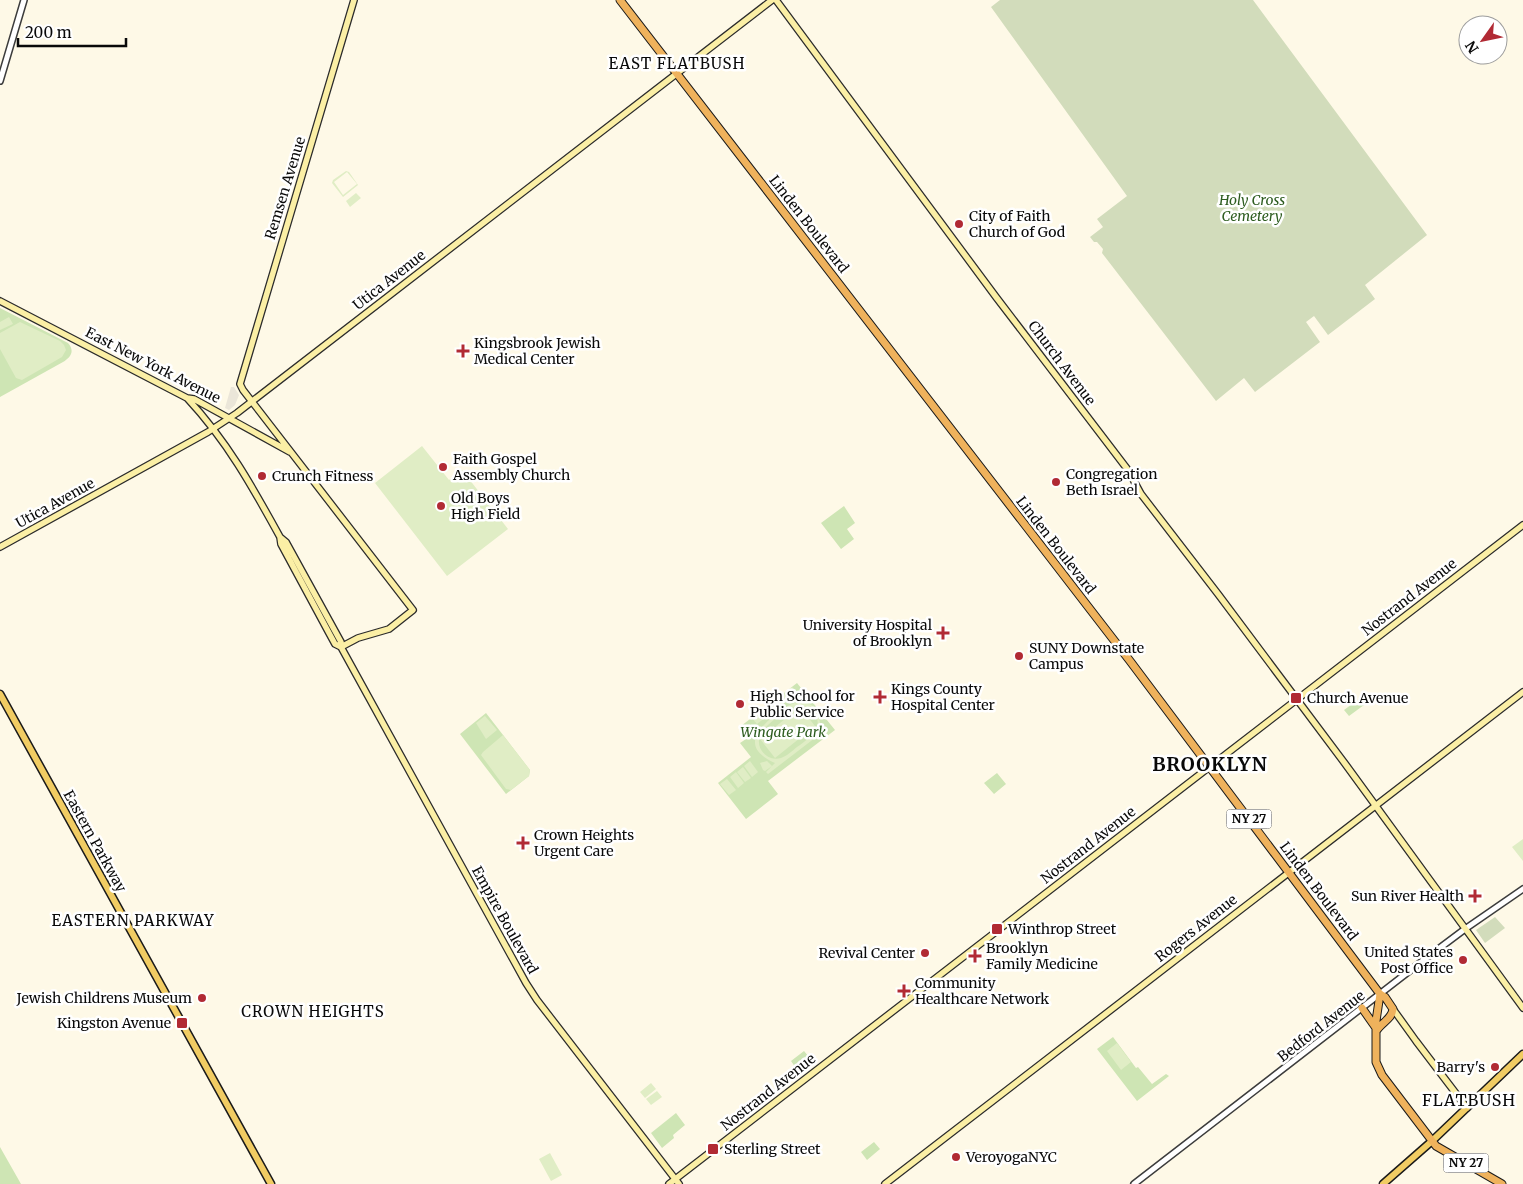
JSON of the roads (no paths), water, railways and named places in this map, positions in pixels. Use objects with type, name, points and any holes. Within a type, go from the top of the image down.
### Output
[{"type":"highway","name":"Linden Boulevard","points":[[620,0],[1119,647],[1393,1009]]},
{"type":"highway","name":"NY 27","points":[[1380,994],[1376,1021],[1376,1062],[1378,1069],[1436,1146],[1502,1184]]},
{"type":"highway","points":[[1362,1008],[1377,1030],[1381,1024],[1390,1018],[1393,1009]]},
{"type":"main road","name":"Remsen Avenue","points":[[240,384],[354,0]]},
{"type":"main road","name":"Utica Avenue","points":[[0,547],[228,419],[774,0]]},
{"type":"main road","name":"Church Avenue","points":[[774,0],[1128,470],[1141,494],[1297,700],[1523,1008]]},
{"type":"main road","name":"East New York Avenue","points":[[0,301],[187,398],[194,399],[294,454]]},
{"type":"main road","name":"East New York Avenue","points":[[240,384],[413,610],[389,629],[358,638],[341,647]]},
{"type":"main road","name":"Empire Boulevard","points":[[187,398],[213,429],[244,472],[280,537],[286,542],[341,647],[527,986],[677,1181]]},
{"type":"main road","name":"Nostrand Avenue","points":[[669,1184],[677,1181],[1523,525]]},
{"type":"main road","name":"Rogers Avenue","points":[[885,1184],[1523,692]]},
{"type":"main road","name":"Eastern Parkway","points":[[0,694],[271,1184]]},
{"type":"main road","name":"Linden Boulevard","points":[[1393,1009],[1467,1108]]},
{"type":"main road","points":[[1382,1184],[1432,1141],[1523,1054]]},
{"type":"street","points":[[0,81],[24,0]]},
{"type":"street","name":"Bedford Avenue","points":[[1134,1184],[1465,929],[1523,889]]},
{"type":"place","name":"City of Faith Church of God","points":[[959,224]]},
{"type":"place","name":"Kingsbrook Jewish Medical Center","points":[[463,351]]},
{"type":"place","name":"Faith Gospel Assembly Church","points":[[443,467]]},
{"type":"place","name":"Crunch Fitness","points":[[262,476]]},
{"type":"place","name":"Congregation Beth Israel","points":[[1056,482]]},
{"type":"place","name":"Old Boys High Field","points":[[441,506]]},
{"type":"place","name":"University Hospital of Brooklyn","points":[[943,633]]},
{"type":"place","name":"SUNY Downstate Campus","points":[[1019,656]]},
{"type":"place","name":"Kings County Hospital Center","points":[[880,697]]},
{"type":"place","name":"Church Avenue","points":[[1296,698]]},
{"type":"place","name":"High School for Public Service","points":[[740,704]]},
{"type":"place","name":"Crown Heights Urgent Care","points":[[523,843]]},
{"type":"place","name":"Sun River Health","points":[[1475,896]]},
{"type":"place","name":"Winthrop Street","points":[[997,929]]},
{"type":"place","name":"Revival Center","points":[[925,953]]},
{"type":"place","name":"Brooklyn Family Medicine","points":[[975,956]]},
{"type":"place","name":"United States Post Office","points":[[1463,960]]},
{"type":"place","name":"Community Healthcare Network","points":[[904,991]]},
{"type":"place","name":"Jewish Childrens Museum","points":[[202,998]]},
{"type":"place","name":"Kingston Avenue","points":[[182,1023]]},
{"type":"place","name":"Barry's","points":[[1495,1067]]},
{"type":"place","name":"Sterling Street","points":[[713,1149]]},
{"type":"place","name":"VeroyogaNYC","points":[[956,1157]]},
{"type":"district","name":"EAST FLATBUSH","points":[[677,64]]},
{"type":"district","name":"BROOKLYN","points":[[1210,764]]},
{"type":"district","name":"EASTERN PARKWAY","points":[[133,921]]},
{"type":"district","name":"CROWN HEIGHTS","points":[[313,1012]]},
{"type":"district","name":"FLATBUSH","points":[[1469,1100]]},
{"type":"park label","name":"Holy Cross Cemetery","points":[[1252,208]]},
{"type":"park label","name":"Wingate Park","points":[[783,732]]}]
